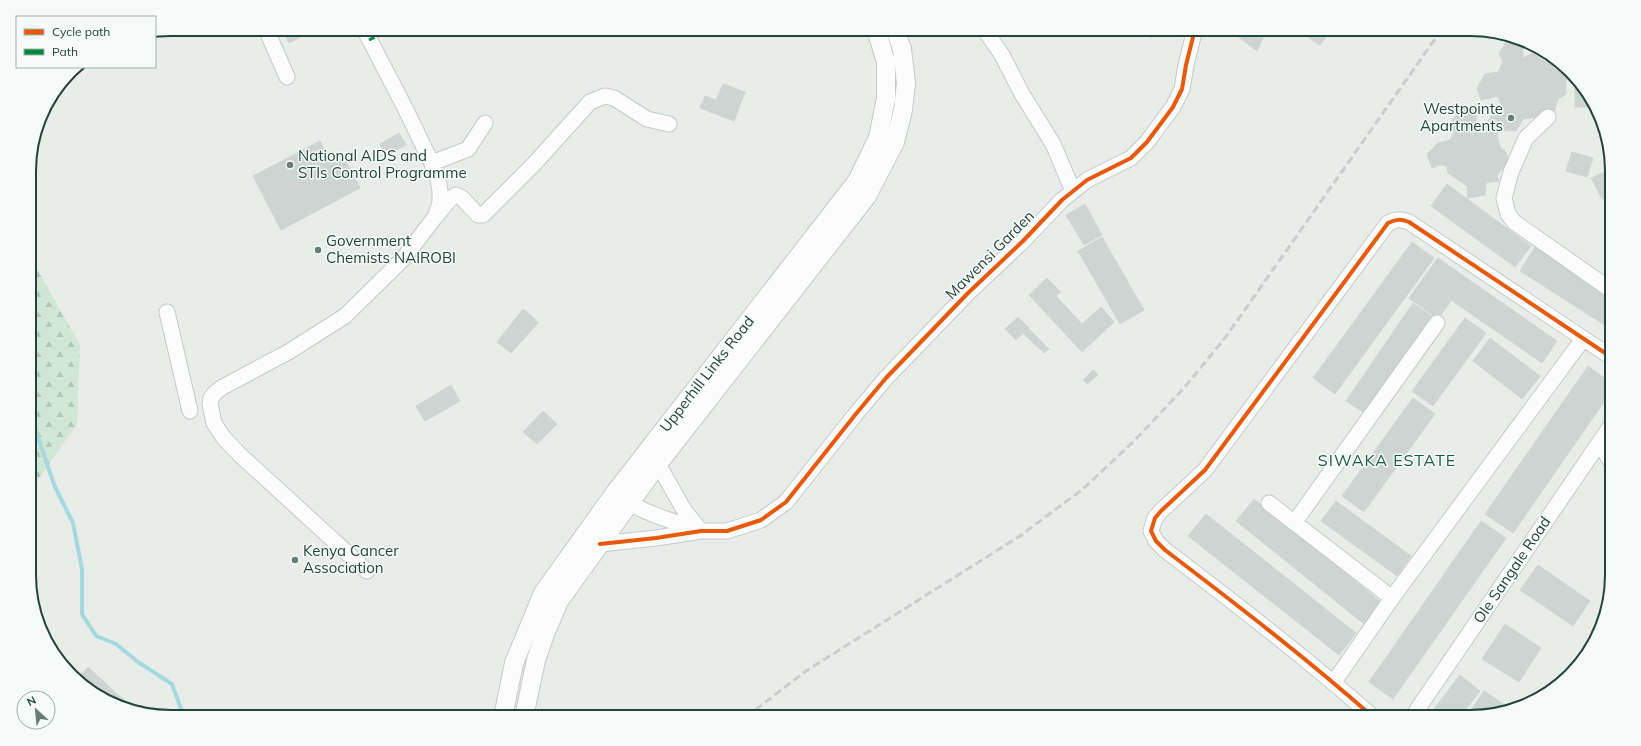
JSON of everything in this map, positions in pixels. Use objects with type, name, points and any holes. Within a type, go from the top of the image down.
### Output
[{"type":"street","points":[[269,36],[287,77]]},
{"type":"street","points":[[368,36],[437,174],[440,191],[440,203],[435,217]]},
{"type":"street","name":"Upperhill Links Road","points":[[525,710],[536,660],[544,634],[559,602],[630,504],[652,458],[857,181],[878,138],[886,98],[886,62],[878,36]]},
{"type":"street","name":"Upperhill Links Road","points":[[504,710],[514,663],[543,593],[614,494],[652,458],[867,196],[895,142],[903,110],[906,83],[902,50],[897,36]]},
{"type":"street","points":[[989,36],[1002,55],[1022,94],[1053,144],[1073,191]]},
{"type":"street","name":"Mawensi Garden","points":[[701,531],[727,531],[761,520],[786,502],[886,378],[963,298],[1023,241],[1062,200],[1087,180],[1131,158],[1147,142],[1173,107],[1182,89],[1186,64],[1193,36]]},
{"type":"street","points":[[367,571],[224,437],[212,416],[210,404],[211,398],[221,388],[290,351],[345,316],[403,259],[450,199],[456,195],[462,198],[478,215],[483,215],[534,164],[590,102],[599,97],[605,96],[614,98],[647,120],[669,124]]},
{"type":"street","points":[[1548,117],[1526,138],[1511,172],[1504,198],[1508,214],[1514,222],[1605,286]]},
{"type":"street","points":[[432,164],[468,148],[485,123]]},
{"type":"street","points":[[1365,710],[1334,682],[1156,541],[1151,531],[1156,518],[1161,511],[1205,470],[1388,223],[1396,220],[1402,219],[1409,222],[1605,353]]},
{"type":"street","points":[[167,312],[190,411]]},
{"type":"street","points":[[1294,522],[1437,324]]},
{"type":"street","points":[[1334,682],[1392,598],[1583,339]]},
{"type":"street","name":"Ole Sangale Road","points":[[1417,710],[1605,434]]},
{"type":"street","points":[[1599,443],[1605,452]]},
{"type":"street","points":[[652,458],[684,510],[701,531]]},
{"type":"street","points":[[614,494],[630,504],[662,518],[701,531]]},
{"type":"street","points":[[1269,503],[1392,598]]},
{"type":"street","points":[[600,544],[701,531]]},
{"type":"green space","points":[[36,267],[80,345],[77,424],[36,482]]},
{"type":"building","points":[[286,36],[302,36],[289,43]]},
{"type":"building","points":[[1237,36],[1264,36],[1257,51]]},
{"type":"building","points":[[1306,36],[1327,36],[1320,45]]},
{"type":"building","name":"Westpointe Apartments","points":[[1507,41],[1522,46],[1523,58],[1534,52],[1536,53],[1545,62],[1547,61],[1566,75],[1566,94],[1558,99],[1554,112],[1542,111],[1539,117],[1523,119],[1516,131],[1500,130],[1497,135],[1500,147],[1506,152],[1509,165],[1506,165],[1497,175],[1499,181],[1486,183],[1485,195],[1468,198],[1467,186],[1448,173],[1447,166],[1440,165],[1432,168],[1427,154],[1438,143],[1450,140],[1454,133],[1452,120],[1463,107],[1476,108],[1477,116],[1475,124],[1480,127],[1486,123],[1501,105],[1498,96],[1481,100],[1477,88],[1485,74],[1498,72],[1503,62],[1499,53]]},
{"type":"building","points":[[723,84],[745,92],[734,121],[700,108],[705,96],[716,100]]},
{"type":"building","points":[[1575,86],[1589,107],[1575,107]]},
{"type":"building","points":[[399,133],[406,145],[386,156],[380,144]]},
{"type":"building","points":[[320,141],[332,164],[344,158],[360,188],[281,230],[253,176]]},
{"type":"building","points":[[1572,152],[1593,158],[1587,177],[1566,171]]},
{"type":"building","points":[[1605,172],[1605,198],[1602,199],[1591,178]]},
{"type":"building","points":[[1447,184],[1531,246],[1515,267],[1431,206]]},
{"type":"building","points":[[1085,204],[1102,235],[1084,245],[1066,215]]},
{"type":"building","points":[[1102,237],[1144,310],[1120,324],[1078,251]]},
{"type":"building","points":[[1412,242],[1434,258],[1335,394],[1313,378]]},
{"type":"building","points":[[1535,247],[1605,292],[1605,325],[1520,271]]},
{"type":"building","points":[[1438,258],[1557,341],[1542,363],[1422,280]]},
{"type":"building","points":[[1047,278],[1061,292],[1056,296],[1082,324],[1101,307],[1114,322],[1082,352],[1029,295]]},
{"type":"building","points":[[1422,280],[1451,301],[1438,319],[1409,298]]},
{"type":"building","points":[[1413,303],[1433,317],[1366,414],[1346,401]]},
{"type":"building","points":[[523,309],[538,323],[511,353],[497,342]]},
{"type":"building","points":[[1018,317],[1029,328],[1016,340],[1005,329]]},
{"type":"building","points":[[1465,318],[1486,333],[1433,406],[1412,391]]},
{"type":"building","points":[[1029,329],[1049,349],[1044,353],[1024,334]]},
{"type":"building","points":[[1490,338],[1540,376],[1522,399],[1473,361]]},
{"type":"building","points":[[1588,366],[1605,379],[1605,401],[1513,533],[1485,514]]},
{"type":"building","points":[[1093,370],[1098,375],[1087,384],[1083,380]]},
{"type":"building","points":[[451,385],[460,401],[425,421],[416,406]]},
{"type":"building","points":[[1413,398],[1435,414],[1364,512],[1342,496]]},
{"type":"building","points":[[543,411],[557,424],[537,444],[523,432]]},
{"type":"building","points":[[1254,499],[1382,603],[1364,624],[1236,521]]},
{"type":"building","points":[[1336,501],[1411,556],[1397,576],[1321,521]]},
{"type":"building","points":[[1206,514],[1356,633],[1339,655],[1188,536]]},
{"type":"building","points":[[1481,521],[1506,538],[1393,699],[1369,682]]},
{"type":"building","points":[[1538,565],[1590,601],[1573,626],[1520,590]]},
{"type":"building","points":[[1505,624],[1541,648],[1519,682],[1482,659]]},
{"type":"building","points":[[1589,638],[1582,650],[1581,649]]},
{"type":"building","points":[[88,667],[126,702],[103,692],[81,675]]},
{"type":"building","points":[[1460,675],[1480,691],[1465,710],[1434,709]]},
{"type":"building","points":[[1484,691],[1502,703],[1500,706],[1471,710]]},
{"type":"waterway","points":[[36,432],[55,487],[73,523],[82,569],[82,614],[96,636],[116,644],[138,662],[172,684],[181,710]]},
{"type":"railway","points":[[755,710],[806,671],[1020,536],[1083,489],[1135,440],[1184,388],[1225,338],[1437,36]]},
{"type":"marked path","points":[[369,40],[377,36]]},
{"type":"cycle path","points":[[600,544],[701,531],[727,531],[761,520],[786,502],[886,378],[968,293],[1023,241],[1062,200],[1087,180],[1131,158],[1147,142],[1173,107],[1182,89],[1193,36]]},
{"type":"cycle path","points":[[1365,710],[1296,652],[1165,550],[1156,541],[1151,531],[1155,518],[1205,470],[1388,223],[1396,220],[1409,222],[1605,353]]},
{"type":"place","name":"Westpointe Apartments","points":[[1511,118]]},
{"type":"place","name":"National AIDS and STIs Control Programme","points":[[290,165]]},
{"type":"place","name":"Government Chemists NAIROBI","points":[[318,250]]},
{"type":"place","name":"Kenya Cancer Association","points":[[295,560]]},
{"type":"district","name":"SIWAKA ESTATE","points":[[1387,460]]}]
